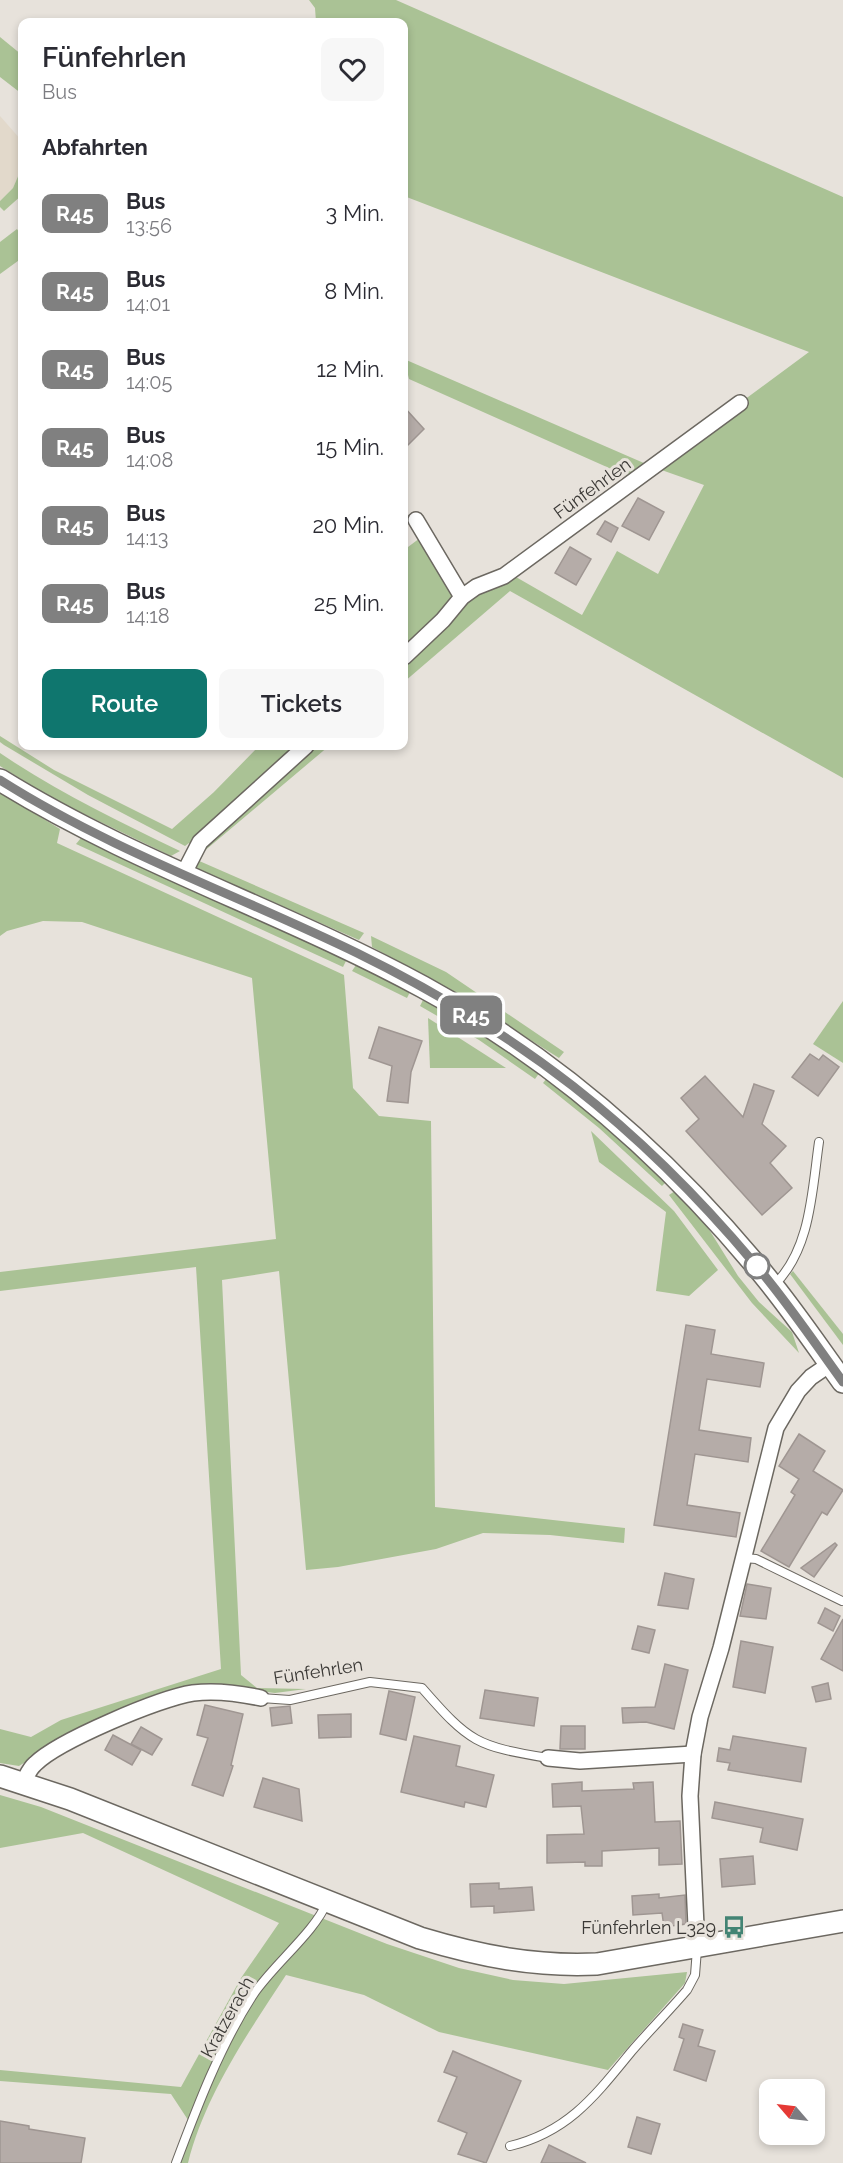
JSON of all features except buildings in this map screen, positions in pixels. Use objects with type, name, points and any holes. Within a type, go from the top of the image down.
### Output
[{"type":"main road","points":[[0,780],[79,826],[302,927],[422,987],[492,1028],[550,1067],[618,1122],[678,1178],[757,1266],[843,1382]]},
{"type":"main road","points":[[0,1776],[80,1803],[420,1938],[475,1954],[510,1961],[563,1965],[597,1964],[843,1921]]},
{"type":"street","name":"Fünfehrlen","points":[[408,653],[443,620],[462,597],[476,587],[504,576],[740,403]]},
{"type":"street","points":[[416,520],[462,597]]},
{"type":"street","points":[[183,875],[200,842],[302,750]]},
{"type":"street","points":[[697,1948],[690,1796],[693,1754],[700,1717],[744,1558],[776,1428],[798,1391],[811,1377],[830,1364]]},
{"type":"street","name":"Fünfehrlen","points":[[23,1783],[33,1765],[59,1747],[163,1702],[190,1694],[211,1692],[261,1698]]},
{"type":"street","name":"Fünfehrlen","points":[[548,1758],[580,1761],[693,1754]]},
{"type":"lane","points":[[772,1287],[785,1275],[801,1245],[819,1142]]},
{"type":"lane","points":[[744,1558],[756,1559],[842,1601]]},
{"type":"lane","name":"Fünfehrlen","points":[[261,1698],[290,1700],[370,1682],[422,1688],[457,1728],[476,1741],[494,1749],[548,1758]]},
{"type":"lane","name":"Kratzerach","points":[[176,2163],[209,2083],[244,2011],[279,1961],[322,1915],[328,1901]]},
{"type":"lane","points":[[510,2146],[533,2140],[561,2126],[591,2100],[687,1990],[695,1975],[697,1948]]},
{"type":"shaded area","points":[[0,116],[18,137],[18,176],[13,188],[0,201]]},
{"type":"green space","points":[[309,0],[396,0],[843,197],[843,778],[510,591],[408,679],[408,547],[424,535],[462,597],[509,573],[582,615],[617,551],[658,574],[704,485],[653,467],[809,352],[408,198],[408,18],[316,18],[315,8]]},
{"type":"green space","points":[[0,37],[18,52],[18,91],[0,77]]},
{"type":"green space","points":[[18,176],[18,199],[4,211],[0,207],[0,201],[13,188]]},
{"type":"green space","points":[[18,230],[18,261],[0,274],[0,242]]},
{"type":"green space","points":[[408,361],[653,467],[636,480],[409,379]]},
{"type":"green space","points":[[0,736],[18,747],[18,750],[22,750],[54,770],[172,829],[214,792],[255,750],[324,750],[202,853],[189,843],[185,846],[88,795],[0,742]]},
{"type":"green space","points":[[0,753],[66,793],[180,851],[171,856],[55,800],[0,766]]},
{"type":"green space","points":[[0,792],[60,829],[57,843],[344,975],[353,1088],[379,1116],[431,1121],[435,1507],[625,1528],[624,1543],[550,1535],[483,1533],[436,1549],[338,1567],[306,1570],[279,1271],[222,1280],[241,1675],[257,1688],[306,1689],[275,1693],[223,1687],[44,1750],[19,1766],[0,1763],[0,1729],[31,1737],[61,1720],[221,1669],[196,1267],[0,1291],[0,1272],[276,1239],[252,978],[82,922],[43,921],[7,931],[0,936]]},
{"type":"green space","points":[[81,838],[347,959],[343,967],[76,844]]},
{"type":"green space","points":[[197,860],[364,933],[359,940],[196,868]]},
{"type":"green space","points":[[371,936],[446,972],[564,1052],[559,1058],[453,991],[372,947]]},
{"type":"green space","points":[[356,965],[410,992],[407,998],[352,971]]},
{"type":"green space","points":[[423,1000],[483,1034],[540,1072],[535,1079],[479,1040],[420,1006]]},
{"type":"green space","points":[[843,1001],[843,1063],[813,1044]]},
{"type":"green space","points":[[428,1018],[506,1068],[430,1068]]},
{"type":"green space","points":[[547,1078],[602,1122],[666,1182],[662,1186],[599,1128],[543,1083]]},
{"type":"green space","points":[[591,1131],[674,1211],[718,1270],[689,1296],[656,1291],[666,1212],[599,1162]]},
{"type":"green space","points":[[675,1191],[705,1223],[738,1276],[759,1302],[792,1332],[799,1353],[752,1303],[669,1195]]},
{"type":"green space","points":[[793,1271],[843,1334],[843,1345],[790,1274]]},
{"type":"green space","points":[[0,1795],[41,1807],[387,1944],[459,1968],[513,1980],[564,1984],[687,1972],[685,1983],[608,2070],[439,2032],[364,1995],[286,1975],[216,2089],[188,2163],[173,2163],[190,2123],[171,2094],[0,2081],[0,2070],[181,2087],[241,1978],[279,1923],[83,1833],[0,1848]]},
{"type":"bus line","name":"R45","points":[[0,780],[79,826],[128,850],[357,953],[422,987],[492,1028],[550,1067],[641,1142],[706,1208],[757,1266],[843,1382]]},
{"type":"place","name":"Fünfehrlen L329","points":[[734,1927]]}]
